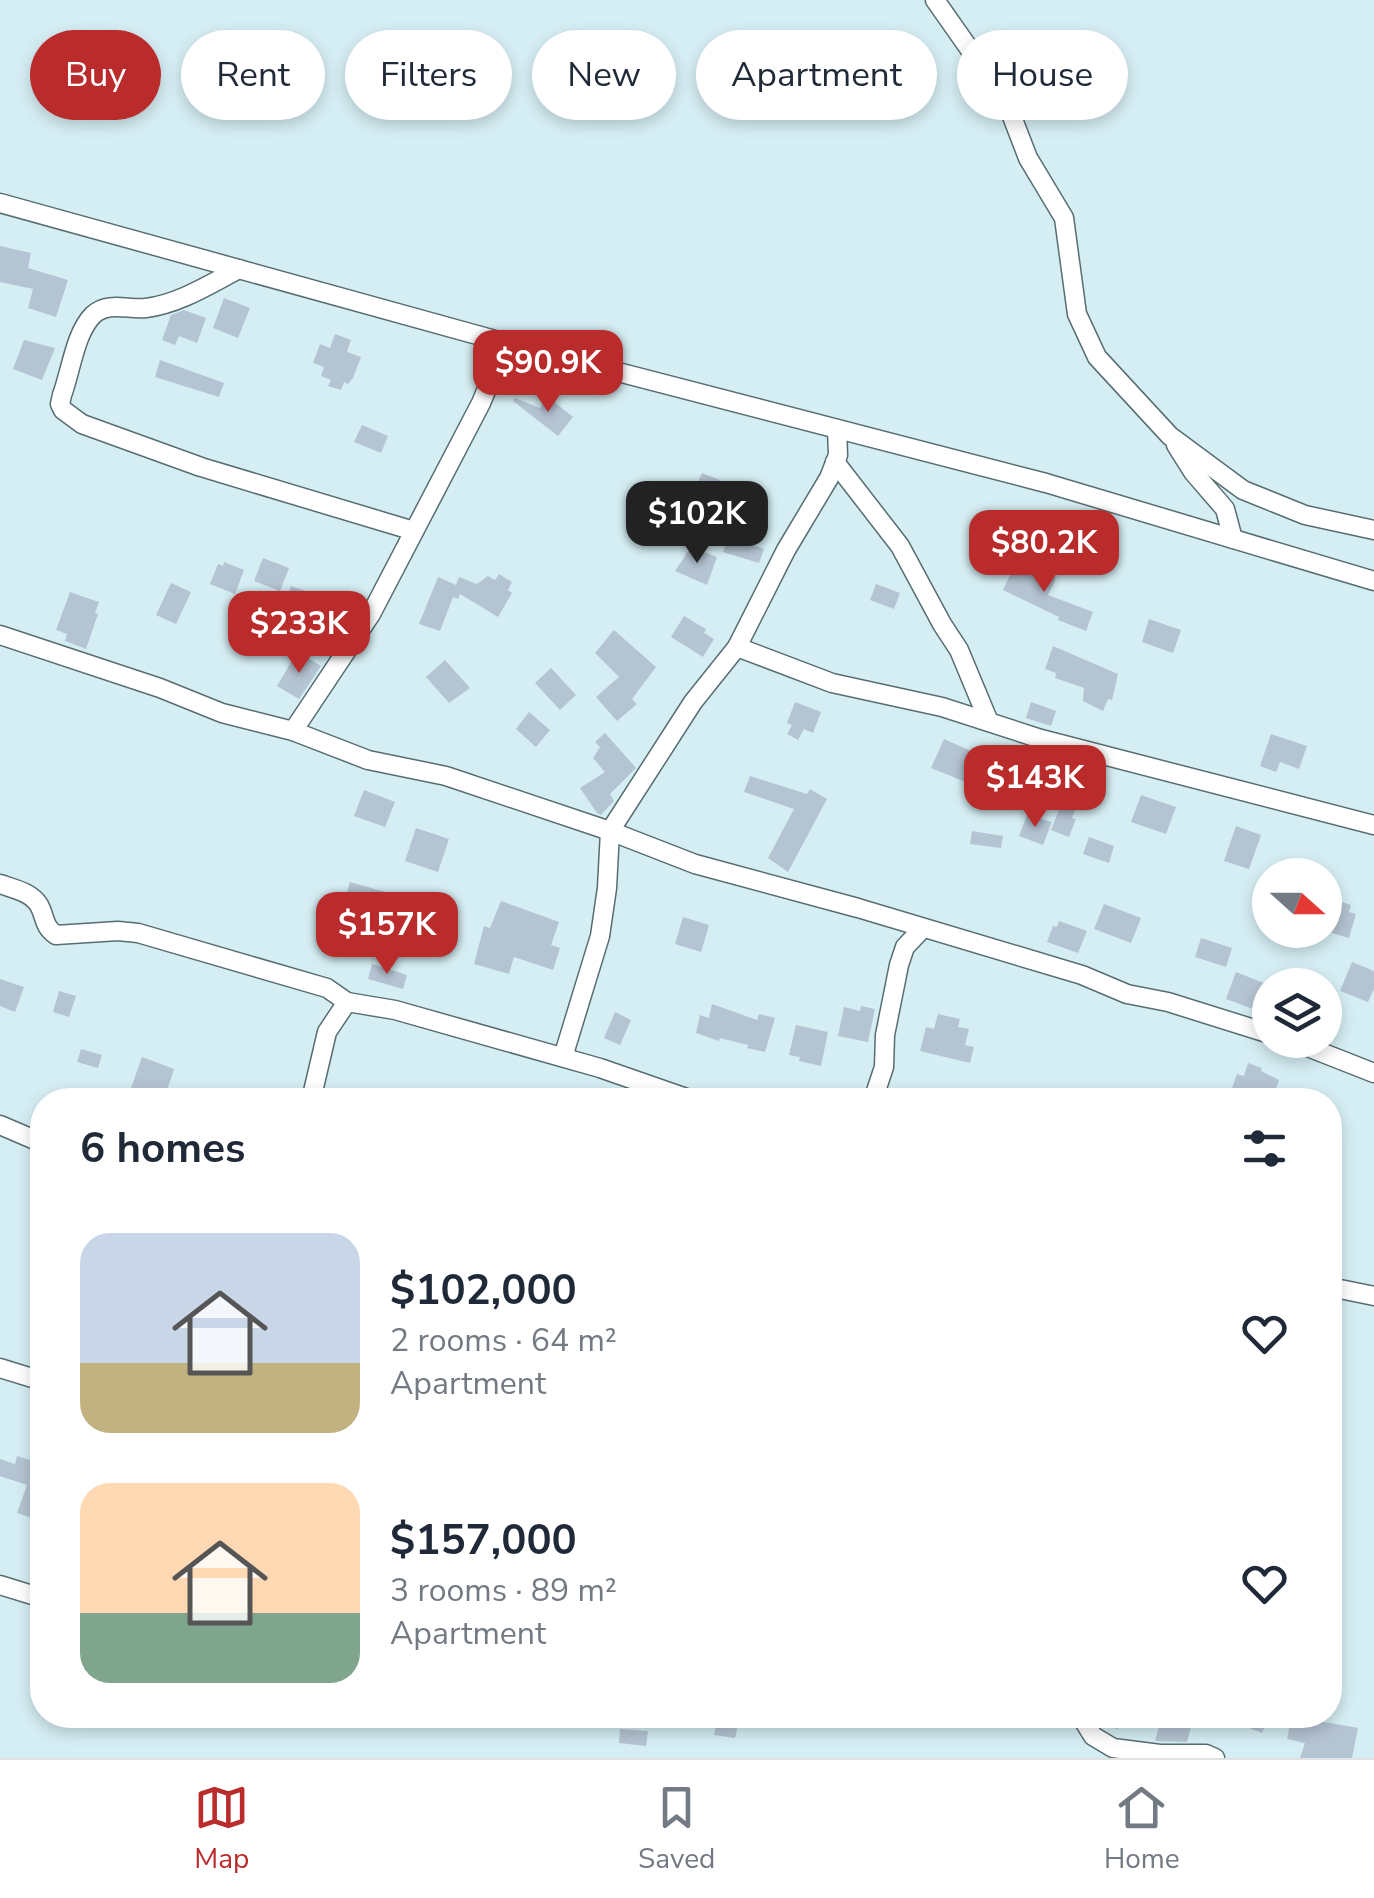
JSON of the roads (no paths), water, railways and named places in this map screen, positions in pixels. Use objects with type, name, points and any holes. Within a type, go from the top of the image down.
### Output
[{"type":"street","points":[[935,0],[1006,101],[1028,158],[1064,218],[1077,314],[1097,357],[1170,436],[1244,490],[1305,515],[1374,530]]},
{"type":"street","points":[[0,203],[506,343],[1046,483],[1374,581]]},
{"type":"street","points":[[239,269],[180,299],[145,308],[110,306],[94,314],[84,329],[62,395],[63,410],[82,424],[201,467],[414,532]]},
{"type":"street","points":[[293,731],[371,614],[482,403],[506,343]]},
{"type":"street","points":[[563,1058],[600,936],[610,831],[693,702],[737,648],[835,462],[837,429]]},
{"type":"street","points":[[1170,436],[1192,472],[1225,509],[1233,539]]},
{"type":"street","points":[[835,462],[900,546],[960,650],[988,722]]},
{"type":"street","points":[[0,635],[160,688],[222,713],[293,731],[368,760],[446,776],[695,864],[923,928],[1082,975],[1127,994],[1168,1002],[1252,1028]]},
{"type":"street","points":[[737,648],[832,683],[942,707],[1041,739],[1374,825]]},
{"type":"street","points":[[0,884],[38,902],[44,926],[56,935],[138,933],[327,988],[347,1002],[396,1010],[655,1088]]},
{"type":"street","points":[[877,1088],[885,1060],[885,1035],[899,965],[910,941],[923,928]]},
{"type":"street","points":[[315,1088],[328,1032],[347,1002]]},
{"type":"street","points":[[1336,1058],[1374,1073]]},
{"type":"street","points":[[0,1125],[30,1138]]},
{"type":"street","points":[[1342,1289],[1374,1296]]},
{"type":"street","points":[[0,1368],[30,1377]]},
{"type":"street","points":[[0,1585],[30,1594]]},
{"type":"street","points":[[1088,1728],[1093,1736],[1113,1748],[1206,1754],[1215,1758]]}]
